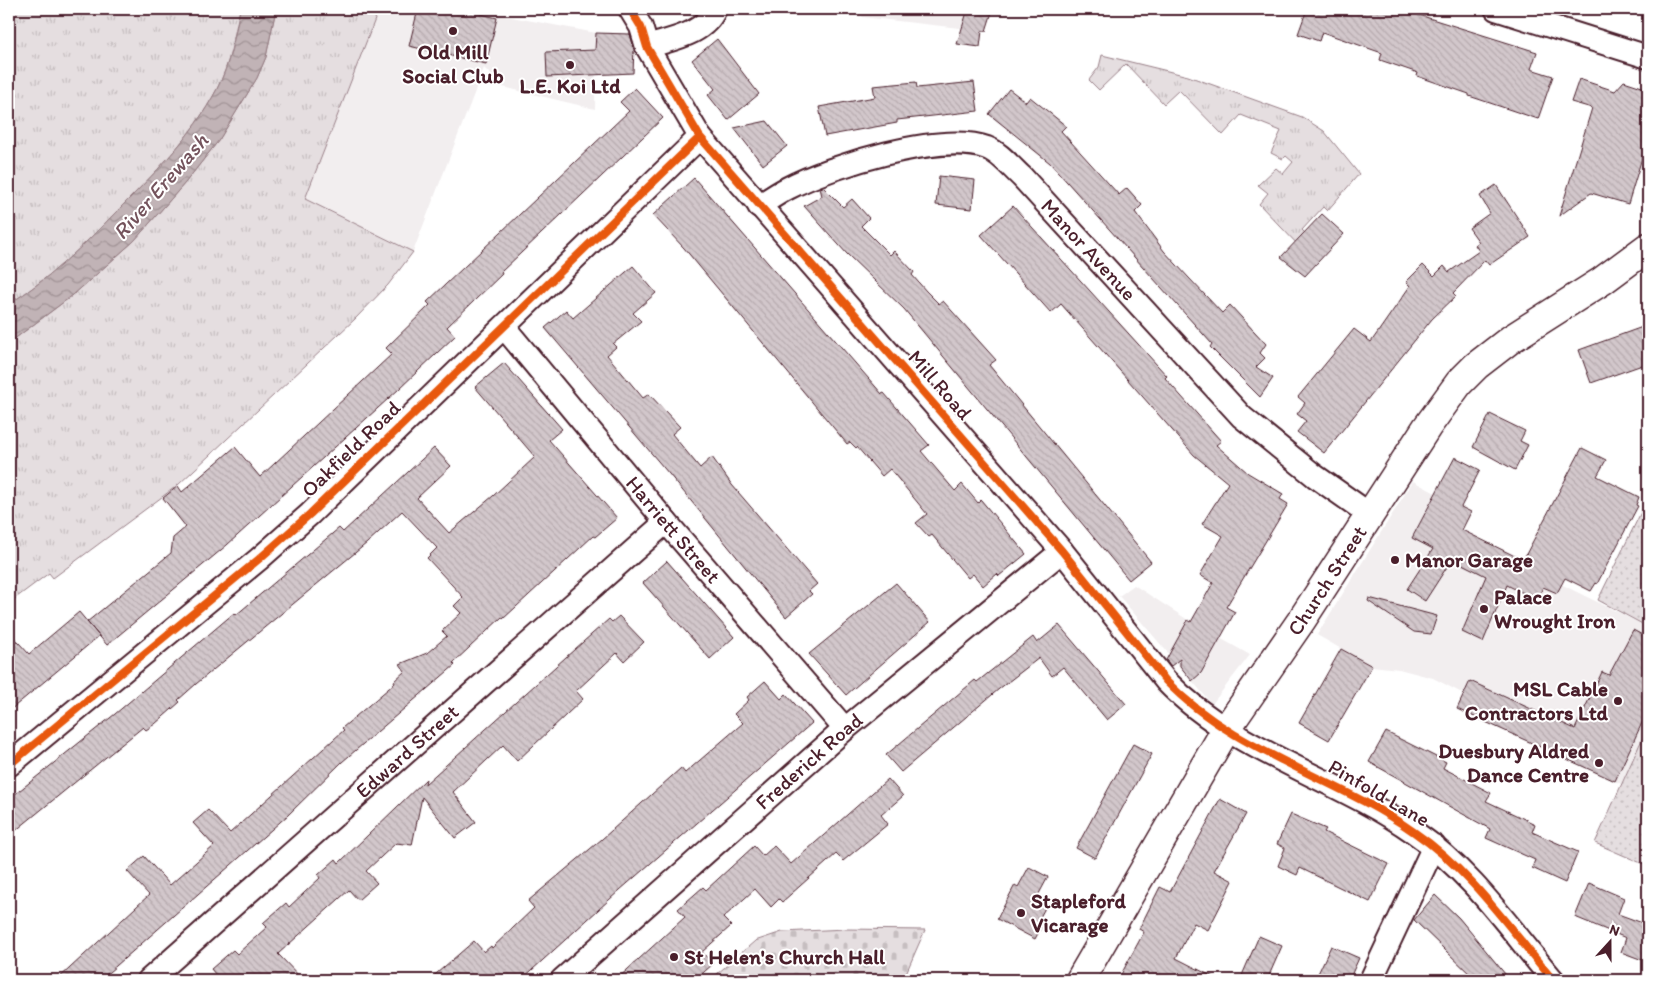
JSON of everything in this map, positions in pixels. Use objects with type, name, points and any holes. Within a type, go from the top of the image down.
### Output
[{"type":"main road","name":"Church Street","points":[[1080,980],[1226,731],[1301,620],[1369,514],[1459,383],[1476,366],[1512,339],[1602,281],[1648,248]]},
{"type":"street","name":"Mill Road","points":[[630,9],[641,27],[647,48],[700,137],[1062,551],[1166,681],[1184,699],[1226,731]]},
{"type":"street","points":[[647,48],[699,29],[708,21],[715,9]]},
{"type":"street","points":[[1496,9],[1648,58]]},
{"type":"street","name":"Oakfield Road","points":[[9,765],[259,559],[310,514],[700,137]]},
{"type":"street","name":"Manor Avenue","points":[[759,206],[788,188],[814,177],[849,163],[884,154],[959,143],[988,148],[1022,177],[1242,417],[1315,476],[1369,514]]},
{"type":"street","name":"Harriett Street","points":[[504,327],[666,522],[845,729]]},
{"type":"street","name":"Edward Street","points":[[149,980],[666,522]]},
{"type":"street","name":"Frederick Road","points":[[562,980],[845,729],[1062,551]]},
{"type":"street","name":"Pinfold Lane","points":[[1226,731],[1345,790],[1413,831],[1434,846],[1466,876],[1553,980]]},
{"type":"street","points":[[1371,980],[1434,846]]},
{"type":"shaded area","points":[[379,9],[469,9],[596,33],[595,109],[503,87],[484,68],[413,252],[305,199]]},
{"type":"shaded area","points":[[866,9],[993,9],[986,31],[862,17]]},
{"type":"shaded area","points":[[1413,481],[1471,512],[1462,530],[1508,553],[1506,557],[1648,627],[1648,726],[1621,784],[1476,718],[1483,704],[1433,678],[1399,669],[1371,666],[1317,635]]},
{"type":"shaded area","points":[[1134,585],[1188,620],[1250,655],[1212,704],[1119,596]]},
{"type":"green space","points":[[9,9],[240,9],[231,50],[217,89],[207,107],[184,139],[104,225],[52,273],[9,304]]},
{"type":"green space","points":[[276,9],[379,9],[305,199],[413,252],[388,285],[355,319],[178,485],[53,578],[49,573],[9,603],[9,343],[73,295],[134,241],[185,183],[219,140],[257,78],[266,57]]},
{"type":"green space","points":[[1102,55],[1188,76],[1302,117],[1324,131],[1359,174],[1327,211],[1323,207],[1302,230],[1309,237],[1301,248],[1259,204],[1268,193],[1258,185],[1276,168],[1283,174],[1293,162],[1286,156],[1283,159],[1271,153],[1281,131],[1241,115],[1223,135],[1179,90],[1164,104],[1126,64],[1099,90],[1089,80],[1099,67]]},
{"type":"green space","points":[[1648,498],[1648,627],[1598,600]]},
{"type":"green space","points":[[1648,726],[1648,866],[1595,843]]},
{"type":"green space","points":[[846,929],[925,930],[903,980],[710,980],[755,941],[782,932]]},
{"type":"water","name":"River Erewash","points":[[240,9],[276,9],[266,57],[257,78],[219,140],[185,183],[134,241],[73,295],[9,343],[9,304],[52,273],[91,237],[171,155],[196,123],[217,89],[229,60]]},
{"type":"building","name":"Old Mill Social Club","points":[[418,9],[461,9],[497,18],[486,64],[409,46]]},
{"type":"building","points":[[968,9],[993,9],[986,31],[982,31],[980,47],[957,44]]},
{"type":"building","points":[[1307,9],[1400,9],[1537,52],[1531,69],[1553,76],[1538,119],[1417,76],[1418,73],[1380,60],[1382,53],[1322,32],[1319,41],[1298,34]]},
{"type":"building","points":[[596,33],[630,34],[634,48],[633,73],[547,77],[546,52],[595,50]]},
{"type":"building","points":[[717,39],[759,94],[728,120],[708,95],[715,89],[692,60]]},
{"type":"building","points":[[1579,79],[1615,91],[1624,81],[1648,89],[1648,138],[1628,204],[1591,193],[1559,216],[1592,108],[1571,102]]},
{"type":"building","points":[[916,82],[917,88],[974,82],[978,111],[897,120],[897,123],[825,136],[819,107],[875,97],[873,86]]},
{"type":"building","points":[[635,88],[663,118],[501,272],[502,274],[447,327],[455,336],[227,545],[107,645],[87,622],[171,553],[173,538],[186,527],[163,498],[178,486],[182,492],[235,447],[260,477],[392,354],[386,348],[430,305],[427,302],[629,111],[620,102]]},
{"type":"building","points":[[1009,89],[1026,102],[1030,97],[1066,126],[1061,131],[1119,195],[1127,188],[1142,205],[1135,212],[1164,251],[1222,313],[1230,305],[1266,344],[1260,353],[1265,358],[1256,367],[1273,378],[1260,397],[1210,347],[1212,344],[1050,163],[989,114]]},
{"type":"building","points":[[767,121],[787,146],[763,165],[734,128]]},
{"type":"building","points":[[939,176],[975,180],[972,209],[936,205]]},
{"type":"building","points":[[694,178],[882,394],[884,393],[929,445],[921,451],[955,491],[962,484],[978,503],[981,500],[1026,554],[999,576],[997,574],[983,586],[973,574],[968,578],[932,535],[929,537],[916,523],[927,514],[890,469],[882,476],[857,447],[850,442],[847,444],[684,248],[653,215]]},
{"type":"building","points":[[1496,185],[1530,237],[1489,265],[1485,260],[1453,293],[1456,296],[1432,319],[1324,453],[1297,432],[1306,421],[1297,414],[1305,403],[1298,397],[1354,329],[1371,342],[1410,286],[1406,282],[1423,265],[1434,276],[1444,266],[1449,272],[1479,251],[1475,245],[1479,242],[1469,228],[1490,213],[1480,196]]},
{"type":"building","points":[[823,187],[843,207],[852,199],[869,218],[861,226],[890,255],[894,251],[914,272],[912,275],[926,291],[939,304],[943,301],[996,360],[989,365],[1151,562],[1129,580],[904,309],[847,254],[804,206],[822,196],[820,188]]},
{"type":"building","points":[[1013,206],[1167,376],[1165,378],[1221,441],[1216,445],[1248,473],[1283,494],[1280,499],[1288,504],[1226,607],[1235,612],[1201,673],[1192,681],[1180,666],[1180,659],[1171,666],[1166,660],[1188,620],[1191,622],[1213,583],[1200,575],[1223,536],[1202,524],[1228,483],[1194,455],[1061,304],[1051,313],[981,235]]},
{"type":"building","points":[[1322,214],[1344,234],[1305,276],[1281,257]]},
{"type":"building","points":[[633,266],[656,293],[633,313],[641,321],[613,344],[616,347],[607,355],[643,398],[649,394],[680,427],[672,434],[700,468],[712,457],[732,485],[817,584],[809,591],[812,594],[786,617],[669,474],[545,328],[566,310],[573,318]]},
{"type":"building","points":[[1648,325],[1648,363],[1591,383],[1579,350]]},
{"type":"building","points":[[504,363],[562,429],[549,440],[617,518],[595,537],[593,536],[503,619],[502,617],[453,663],[455,665],[342,762],[288,815],[100,980],[57,980],[149,895],[127,871],[144,856],[170,885],[214,846],[193,823],[208,810],[230,833],[344,730],[342,728],[395,683],[394,681],[405,671],[400,664],[427,653],[447,636],[442,631],[461,613],[454,606],[463,597],[427,558],[437,548],[402,511],[367,543],[196,684],[178,700],[180,702],[155,724],[146,730],[143,727],[9,836],[9,799],[115,714],[234,613],[236,615],[339,528],[343,532],[434,448],[451,466],[417,498],[449,533],[493,496],[535,457],[475,387]]},
{"type":"building","points":[[1490,414],[1525,431],[1520,441],[1528,445],[1515,470],[1473,447]]},
{"type":"building","points":[[1582,448],[1606,460],[1597,476],[1639,497],[1636,505],[1638,506],[1597,584],[1591,591],[1565,578],[1557,593],[1543,587],[1537,600],[1507,585],[1483,642],[1462,632],[1486,576],[1452,559],[1425,601],[1407,589],[1433,549],[1412,538],[1455,457],[1480,470],[1461,507],[1471,512],[1462,530],[1523,560]]},
{"type":"building","points":[[667,561],[734,637],[710,659],[643,583]]},
{"type":"building","points":[[896,583],[930,622],[846,695],[809,654]]},
{"type":"building","points":[[1369,598],[1437,616],[1431,634],[1414,632],[1368,601]]},
{"type":"building","points":[[79,612],[99,636],[9,711],[9,632],[29,654]]},
{"type":"building","points":[[619,616],[644,642],[624,661],[617,653],[576,691],[583,699],[517,761],[503,745],[453,792],[476,822],[455,838],[422,797],[412,845],[396,843],[366,871],[377,883],[358,900],[349,890],[278,954],[303,980],[220,980],[211,969],[233,950],[237,954],[267,927],[263,923],[286,903],[289,907],[320,878],[318,875],[336,859],[339,863],[426,779],[425,784],[609,619],[612,622]]},
{"type":"building","points":[[1059,625],[1126,704],[1107,720],[1063,667],[1052,676],[1039,658],[999,689],[901,772],[886,755],[975,680],[977,682],[1033,637],[1037,643]]},
{"type":"building","points":[[1633,630],[1648,638],[1648,710],[1615,781],[1457,709],[1470,681],[1575,729],[1602,672],[1609,675]]},
{"type":"building","points":[[1341,649],[1372,666],[1329,740],[1299,723]]},
{"type":"building","points":[[765,681],[781,699],[786,694],[812,723],[620,890],[521,980],[429,980],[474,941],[484,952],[491,946],[492,948],[534,908],[528,901],[602,839],[681,768],[685,773],[743,723],[734,714],[749,700],[747,697]]},
{"type":"building","points":[[1386,732],[1446,762],[1443,768],[1491,793],[1486,801],[1535,824],[1532,832],[1578,852],[1565,883],[1532,868],[1535,860],[1486,838],[1490,829],[1369,762]]},
{"type":"building","points":[[1133,744],[1152,754],[1095,858],[1076,848]]},
{"type":"building","points":[[888,779],[903,796],[881,815],[888,824],[843,861],[836,854],[782,902],[779,899],[771,907],[755,889],[723,918],[731,926],[702,952],[713,964],[695,980],[616,980],[685,917],[678,909],[703,887],[706,890],[754,846],[763,856],[774,846],[791,864]]},
{"type":"building","points":[[1220,799],[1246,814],[1214,871],[1233,881],[1208,930],[1194,923],[1176,958],[1219,980],[1118,980],[1144,932],[1139,929],[1160,887],[1170,892]]},
{"type":"building","points":[[1291,814],[1326,829],[1324,832],[1389,864],[1370,902],[1300,868],[1297,875],[1278,866],[1285,848],[1277,844]]},
{"type":"building","name":"Stapleford Vicarage","points":[[1029,867],[1048,877],[1034,903],[1045,908],[1040,917],[1045,920],[1035,939],[997,919],[1015,885],[1018,887]]},
{"type":"building","points":[[1589,883],[1624,898],[1618,914],[1648,925],[1648,962],[1621,952],[1626,938],[1575,917]]},
{"type":"building","points":[[1435,895],[1459,918],[1510,980],[1476,980],[1414,920]]},
{"type":"building","points":[[1259,936],[1282,946],[1267,980],[1240,980]]},
{"type":"building","points":[[1331,946],[1359,958],[1349,980],[1315,980]]},
{"type":"cycle path","points":[[630,9],[641,27],[647,47],[700,137],[1062,551],[1166,681],[1193,706],[1222,727],[1383,812],[1434,847],[1471,882],[1553,980]]},
{"type":"cycle path","points":[[9,765],[259,559],[310,514],[700,137]]},
{"type":"place","name":"Old Mill Social Club","points":[[453,31]]},
{"type":"place","name":"L.E. Koi Ltd","points":[[570,65]]},
{"type":"place","name":"Manor Garage","points":[[1395,560]]},
{"type":"place","name":"Palace Wrought Iron","points":[[1484,609]]},
{"type":"place","name":"MSL Cable Contractors Ltd","points":[[1618,701]]},
{"type":"place","name":"Duesbury Aldred Dance Centre","points":[[1599,763]]},
{"type":"place","name":"Stapleford Vicarage","points":[[1021,913]]},
{"type":"place","name":"St Helen's Church Hall","points":[[674,957]]}]
